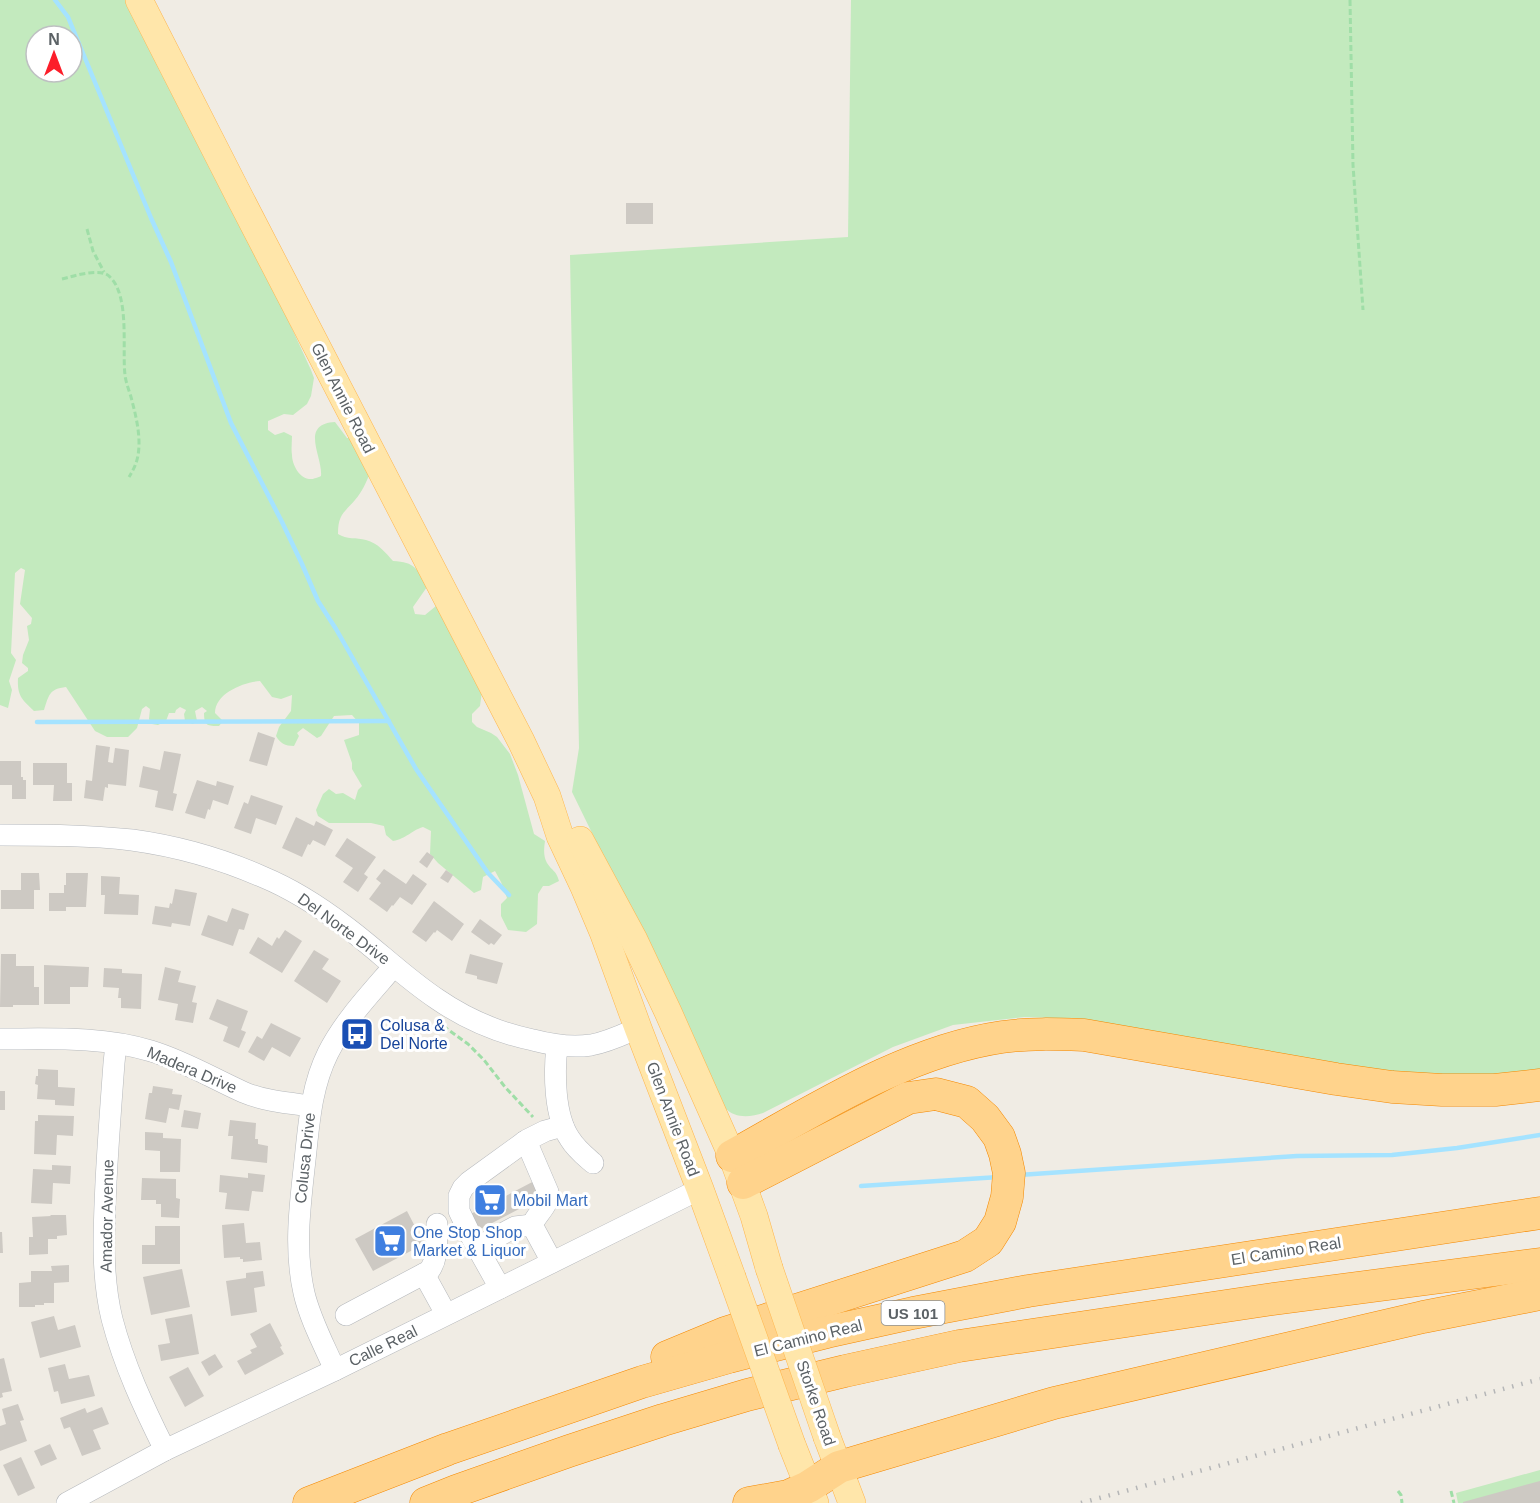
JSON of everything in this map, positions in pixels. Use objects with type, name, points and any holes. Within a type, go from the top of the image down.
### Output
[{"type":"highway","points":[[737,1169],[877,1077],[950,1048],[1001,1037],[1046,1033],[1084,1035],[1392,1087],[1495,1090],[1540,1085]]},
{"type":"highway","points":[[448,1449],[725,1333],[965,1256],[988,1241],[1000,1222],[1007,1197],[1009,1173],[999,1137],[985,1118],[967,1102],[936,1094],[908,1098],[737,1169]]},
{"type":"highway","name":"El Camino Real","points":[[309,1503],[448,1449],[642,1382],[827,1332],[1028,1291],[1540,1213]]},
{"type":"highway","name":"US 101","points":[[426,1503],[569,1450],[747,1395],[959,1346],[1266,1300],[1540,1264]]},
{"type":"highway","points":[[749,1503],[788,1496],[812,1495],[838,1467],[1054,1403],[1423,1317],[1540,1294]]},
{"type":"main road","name":"Glen Annie Road","points":[[139,0],[547,796],[560,836],[603,932],[812,1495]]},
{"type":"main road","name":"Glen Annie Road","points":[[547,796],[575,831],[624,920],[668,1012],[737,1169],[769,1268]]},
{"type":"main road","points":[[700,1189],[737,1169]]},
{"type":"main road","name":"Storke Road","points":[[769,1268],[852,1503]]},
{"type":"street","name":"Del Norte Drive","points":[[0,836],[57,836],[134,841],[170,847],[221,861],[263,877],[312,903],[344,925],[415,984],[440,1001],[476,1021],[514,1036],[557,1046],[591,1045],[612,1040],[638,1028]]},
{"type":"street","name":"Colusa Drive","points":[[335,1370],[305,1296],[298,1252],[311,1106],[316,1083],[328,1053],[344,1027],[394,966]]},
{"type":"street","name":"Madera Drive","points":[[0,1039],[89,1040],[150,1051],[197,1069],[242,1092],[274,1101],[311,1106]]},
{"type":"street","name":"Amador Avenue","points":[[116,1044],[105,1202],[105,1276],[111,1317],[124,1359],[139,1398],[165,1450]]},
{"type":"street","points":[[557,1046],[555,1065],[557,1099],[563,1126],[578,1150],[593,1163]]},
{"type":"street","points":[[500,1288],[462,1219],[458,1203],[459,1196],[469,1182],[524,1142],[545,1131],[563,1126]]},
{"type":"street","points":[[524,1142],[530,1150],[549,1197],[532,1225]]},
{"type":"street","name":"Calle Real","points":[[67,1503],[165,1450],[335,1370],[700,1189]]},
{"type":"street","points":[[346,1315],[429,1271],[435,1261],[437,1224]]},
{"type":"street","points":[[478,1247],[515,1227],[532,1225]]},
{"type":"street","points":[[532,1225],[552,1262]]},
{"type":"street","points":[[424,1275],[446,1314]]},
{"type":"path","points":[[1350,0],[1353,165],[1363,310]]},
{"type":"path","points":[[87,229],[93,251],[104,272],[116,285],[122,305],[125,376],[134,409],[139,443],[136,465],[129,477]]},
{"type":"path","points":[[62,279],[104,272]]},
{"type":"path","points":[[438,1023],[468,1044],[533,1117],[541,1117]]},
{"type":"path","points":[[1398,1491],[1402,1503]]},
{"type":"path","points":[[1451,1491],[1454,1503]]},
{"type":"green space","points":[[0,0],[127,0],[289,322],[314,378],[307,404],[293,415],[284,414],[268,421],[268,430],[275,435],[284,432],[292,436],[293,463],[300,474],[308,479],[321,476],[315,443],[318,429],[324,424],[335,422],[347,438],[354,438],[370,473],[360,494],[340,518],[338,534],[370,541],[393,561],[411,565],[421,575],[427,587],[413,607],[415,614],[425,615],[436,606],[442,610],[482,691],[480,706],[472,714],[472,722],[497,737],[510,754],[534,834],[545,841],[546,860],[559,881],[543,886],[538,894],[537,924],[526,932],[508,930],[501,916],[501,904],[507,898],[495,871],[483,877],[481,890],[474,893],[430,854],[431,831],[423,827],[393,841],[386,835],[384,826],[371,823],[329,823],[318,816],[316,810],[323,794],[329,789],[336,794],[343,793],[355,800],[362,786],[352,769],[344,740],[359,735],[359,723],[352,715],[334,716],[321,736],[317,738],[303,728],[297,733],[299,736],[294,746],[285,745],[276,736],[279,727],[291,711],[292,695],[281,699],[272,697],[260,681],[239,686],[225,694],[216,706],[215,713],[223,721],[219,726],[206,723],[204,713],[207,711],[202,707],[195,711],[197,721],[193,724],[185,721],[186,710],[180,707],[175,713],[169,713],[166,721],[158,725],[152,724],[149,719],[150,709],[146,706],[142,709],[137,728],[128,737],[107,737],[95,731],[66,687],[56,689],[50,694],[44,710],[34,711],[21,697],[18,689],[18,678],[28,671],[22,663],[29,640],[27,626],[31,624],[32,618],[20,604],[25,570],[21,568],[15,573],[11,653],[16,660],[9,681],[12,690],[8,708],[0,705]]},
{"type":"green space","points":[[851,0],[1540,0],[1540,1075],[1401,1078],[1084,1019],[1024,1017],[953,1025],[893,1047],[763,1113],[748,1116],[733,1114],[720,1101],[693,1038],[572,792],[579,748],[570,255],[848,237]]},
{"type":"green space","points":[[1540,1470],[1540,1483],[1468,1503],[1458,1503],[1456,1493]]},
{"type":"building","points":[[626,203],[653,203],[653,224],[626,224]]},
{"type":"building","points":[[258,732],[275,738],[267,766],[249,761]]},
{"type":"building","points":[[96,745],[110,747],[108,762],[113,763],[115,748],[129,750],[126,786],[108,784],[108,788],[105,787],[103,801],[84,798],[86,780],[92,781]]},
{"type":"building","points":[[164,751],[181,754],[173,793],[177,794],[173,811],[155,807],[158,791],[139,787],[143,766],[160,770]]},
{"type":"building","points":[[0,761],[21,761],[21,777],[26,780],[26,799],[12,799],[12,785],[0,785]]},
{"type":"building","points":[[33,763],[67,763],[67,783],[72,783],[72,801],[53,801],[54,785],[33,785]]},
{"type":"building","points":[[197,780],[216,786],[217,781],[234,786],[228,805],[213,800],[205,819],[185,813]]},
{"type":"building","points":[[251,795],[283,806],[276,825],[256,818],[251,834],[234,828],[244,802],[248,804]]},
{"type":"building","points":[[296,817],[314,826],[316,821],[333,830],[325,846],[313,840],[310,845],[308,844],[302,857],[282,848]]},
{"type":"building","points":[[347,838],[376,857],[364,874],[368,877],[358,892],[343,882],[353,868],[335,856]]},
{"type":"building","points":[[427,852],[434,857],[427,868],[419,862]]},
{"type":"building","points":[[384,869],[406,884],[413,874],[427,884],[412,905],[400,897],[387,912],[369,899],[381,883],[376,879]]},
{"type":"building","points":[[446,870],[453,875],[448,883],[440,878]]},
{"type":"building","points":[[21,873],[39,873],[40,890],[34,890],[34,909],[1,909],[1,890],[21,890]]},
{"type":"building","points":[[66,873],[88,873],[86,907],[66,907],[66,911],[49,911],[49,893],[64,893]]},
{"type":"building","points":[[101,876],[120,877],[119,894],[139,895],[138,915],[104,914],[105,895],[101,895]]},
{"type":"building","points":[[175,889],[197,893],[190,926],[172,923],[171,927],[152,924],[155,906],[169,908]]},
{"type":"building","points":[[434,901],[464,924],[452,941],[437,930],[426,942],[412,932]]},
{"type":"building","points":[[232,908],[249,914],[244,930],[239,929],[233,946],[201,935],[208,915],[227,922]]},
{"type":"building","points":[[480,919],[502,935],[494,945],[491,943],[489,945],[471,932]]},
{"type":"building","points":[[285,930],[302,941],[282,973],[249,953],[258,937],[272,946]]},
{"type":"building","points":[[314,950],[329,959],[322,969],[341,981],[327,1003],[294,981]]},
{"type":"building","points":[[1,954],[16,954],[16,966],[34,966],[34,987],[39,987],[39,1005],[0,1007]]},
{"type":"building","points":[[470,954],[503,963],[497,984],[465,973]]},
{"type":"building","points":[[44,965],[89,967],[88,987],[70,987],[70,1004],[44,1004]]},
{"type":"building","points":[[165,967],[181,971],[178,982],[196,986],[192,1002],[197,1003],[193,1023],[175,1020],[178,1004],[158,1000]]},
{"type":"building","points":[[104,968],[122,969],[122,973],[142,974],[141,1009],[121,1008],[121,998],[118,998],[119,988],[103,987]]},
{"type":"building","points":[[217,999],[248,1011],[241,1030],[246,1032],[239,1048],[223,1041],[228,1027],[209,1019]]},
{"type":"building","points":[[271,1023],[301,1038],[290,1057],[272,1047],[264,1061],[248,1052],[257,1036],[262,1039]]},
{"type":"building","points":[[38,1069],[58,1070],[58,1087],[75,1088],[74,1106],[55,1105],[55,1100],[37,1099],[38,1085],[35,1084]]},
{"type":"building","points":[[153,1086],[173,1089],[172,1094],[182,1095],[179,1110],[169,1108],[166,1123],[145,1119],[149,1093],[152,1093]]},
{"type":"building","points":[[0,1091],[5,1091],[5,1110],[0,1110]]},
{"type":"building","points":[[184,1110],[201,1113],[198,1129],[181,1127]]},
{"type":"building","points":[[38,1115],[74,1116],[73,1136],[57,1135],[56,1155],[34,1154],[35,1121],[38,1121]]},
{"type":"building","points":[[230,1120],[256,1123],[255,1139],[258,1139],[258,1144],[268,1146],[267,1163],[231,1159],[233,1136],[228,1136]]},
{"type":"building","points":[[145,1132],[163,1133],[163,1138],[181,1139],[180,1172],[160,1172],[160,1151],[145,1150]]},
{"type":"building","points":[[52,1165],[71,1166],[70,1184],[53,1183],[52,1204],[31,1203],[33,1169],[52,1170]]},
{"type":"building","points":[[248,1173],[265,1175],[263,1192],[252,1191],[249,1211],[225,1209],[227,1193],[219,1192],[220,1175],[248,1178]]},
{"type":"building","points":[[142,1178],[176,1179],[176,1198],[180,1199],[179,1218],[161,1217],[161,1204],[156,1204],[156,1200],[141,1200]]},
{"type":"building","points":[[538,1179],[546,1195],[471,1234],[463,1218],[484,1207],[476,1192],[492,1184],[500,1199]]},
{"type":"building","name":"One Stop Shop Market & Liquor","points":[[407,1211],[424,1244],[373,1271],[355,1239]]},
{"type":"building","points":[[66,1215],[67,1235],[57,1236],[57,1239],[48,1239],[48,1254],[29,1255],[29,1237],[33,1237],[32,1217]]},
{"type":"building","points":[[244,1223],[246,1243],[260,1242],[262,1260],[243,1262],[240,1257],[224,1258],[222,1225]]},
{"type":"building","points":[[155,1226],[180,1226],[180,1264],[142,1264],[142,1245],[155,1245]]},
{"type":"building","points":[[0,1232],[2,1232],[3,1253],[0,1253]]},
{"type":"building","points":[[69,1265],[69,1282],[54,1283],[54,1303],[44,1303],[44,1305],[35,1305],[35,1307],[19,1307],[19,1283],[31,1282],[31,1271],[52,1271],[51,1266]]},
{"type":"building","points":[[182,1269],[190,1307],[151,1315],[143,1277]]},
{"type":"building","points":[[263,1271],[265,1286],[254,1288],[257,1312],[231,1316],[226,1281],[246,1278],[246,1273]]},
{"type":"building","points":[[192,1314],[199,1354],[161,1361],[158,1345],[170,1343],[165,1319]]},
{"type":"building","points":[[54,1316],[58,1330],[75,1325],[81,1347],[40,1358],[31,1322]]},
{"type":"building","points":[[270,1323],[284,1354],[245,1375],[237,1361],[252,1353],[250,1350],[257,1347],[250,1334]]},
{"type":"building","points":[[215,1354],[223,1367],[209,1376],[201,1362]]},
{"type":"building","points":[[4,1358],[12,1391],[2,1393],[3,1397],[0,1398],[0,1359]]},
{"type":"building","points":[[65,1364],[69,1379],[89,1375],[95,1396],[61,1404],[58,1391],[54,1392],[48,1368]]},
{"type":"building","points":[[188,1367],[204,1396],[185,1407],[169,1377]]},
{"type":"building","points":[[18,1404],[24,1420],[20,1421],[27,1441],[0,1451],[0,1426],[6,1424],[2,1409]]},
{"type":"building","points":[[102,1407],[109,1424],[93,1430],[101,1449],[82,1456],[70,1427],[64,1429],[60,1418],[85,1408],[87,1413]]},
{"type":"building","points":[[50,1444],[57,1459],[41,1466],[34,1451]]},
{"type":"building","points":[[21,1457],[35,1488],[18,1496],[3,1465]]},
{"type":"building","points":[[1540,1481],[1540,1503],[1463,1503],[1463,1502]]},
{"type":"waterway","points":[[55,0],[68,17],[171,262],[231,423],[282,522],[318,601],[416,769],[488,873],[509,895]]},
{"type":"waterway","points":[[37,722],[389,721]]},
{"type":"waterway","points":[[1019,1175],[1297,1156],[1392,1155],[1540,1135]]},
{"type":"waterway","points":[[861,1186],[999,1177]]},
{"type":"railway","points":[[1081,1503],[1540,1379]]},
{"type":"place","name":"Colusa & Del Norte","points":[[357,1034]]},
{"type":"place","name":"Mobil Mart","points":[[490,1200]]},
{"type":"place","name":"One Stop Shop Market & Liquor","points":[[390,1241]]}]
